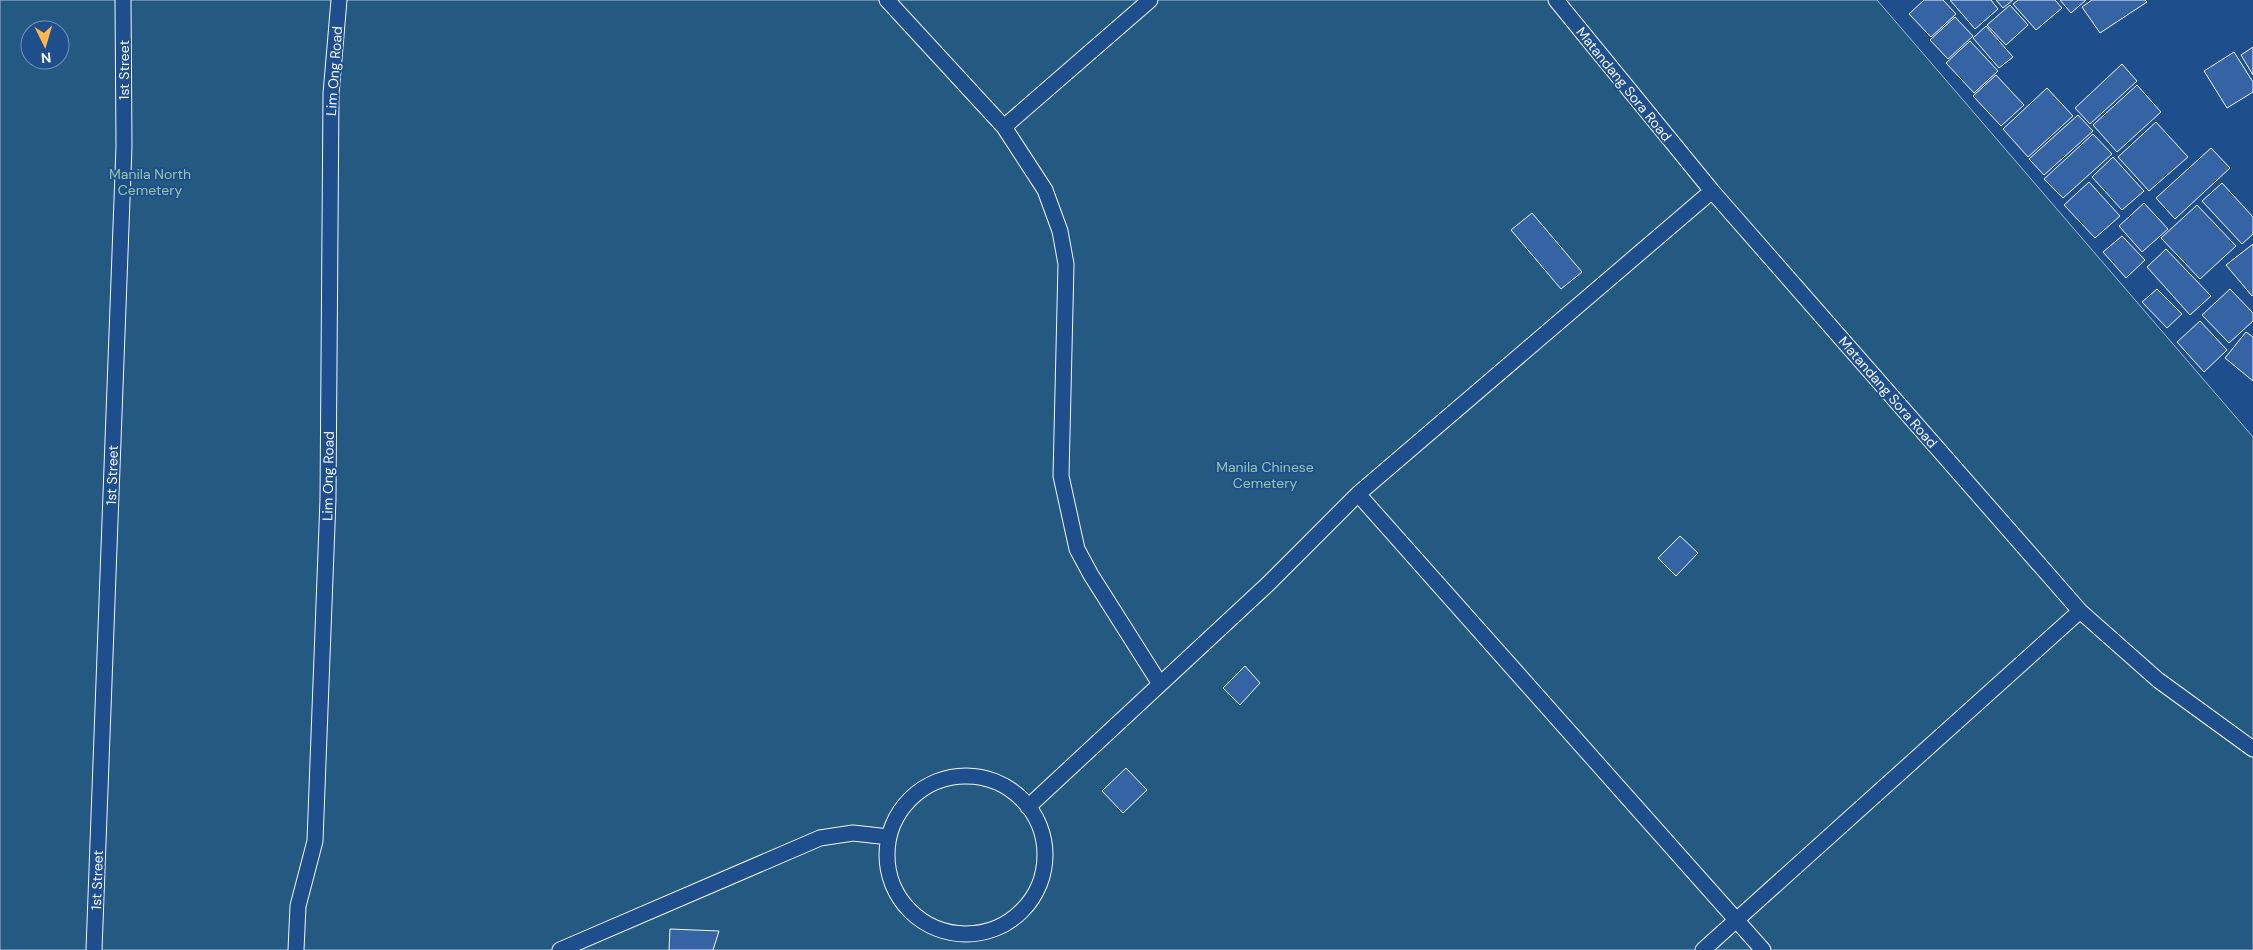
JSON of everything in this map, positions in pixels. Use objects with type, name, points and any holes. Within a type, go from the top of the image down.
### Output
[{"type":"lane","name":"1st Street","points":[[94,950],[124,146],[123,0]]},
{"type":"lane","name":"Lim Ong Road","points":[[296,950],[298,906],[315,841],[328,500],[331,94],[339,0]]},
{"type":"lane","points":[[886,0],[1004,127],[1045,190],[1060,231],[1066,264],[1061,476],[1077,549],[1091,576],[1160,684]]},
{"type":"lane","points":[[1004,127],[1150,0]]},
{"type":"lane","name":"Matandang Sora Road","points":[[1556,0],[1712,191],[2080,611],[2158,680],[2253,749]]},
{"type":"lane","points":[[1028,807],[1268,584],[1358,494],[1712,191]]},
{"type":"lane","points":[[1358,494],[1764,950]]},
{"type":"lane","points":[[1703,950],[1735,919],[2080,611]]},
{"type":"lane","points":[[964,776],[984,778],[1004,786],[1028,807],[1042,832],[1045,853],[1043,873],[1036,893],[1024,909],[1007,922],[988,930],[968,934],[948,932],[928,925],[912,912],[898,896],[890,878],[886,857],[889,837],[896,818],[908,801],[924,788],[943,779],[964,776]]},
{"type":"lane","points":[[560,950],[820,838],[853,832],[889,837]]},
{"type":"green space","name":"Manila Chinese Cemetery","points":[[0,0],[1877,0],[2253,437],[2253,950],[0,950]]},
{"type":"building","points":[[1924,0],[1943,0],[1956,14],[1931,37],[1909,14]]},
{"type":"building","points":[[1950,0],[1991,0],[1998,9],[1975,29]]},
{"type":"building","points":[[1996,0],[2013,0],[2003,8]]},
{"type":"building","points":[[2018,0],[2055,0],[2062,8],[2036,30],[2013,4]]},
{"type":"building","points":[[2060,0],[2086,0],[2071,13]]},
{"type":"building","points":[[2092,0],[2145,0],[2147,2],[2100,33],[2082,7]]},
{"type":"building","points":[[2010,5],[2028,25],[2006,45],[1987,25]]},
{"type":"building","points":[[1955,17],[1973,36],[1948,59],[1930,40]]},
{"type":"building","points":[[1986,26],[2013,57],[1999,68],[1973,38]]},
{"type":"building","points":[[1970,41],[1998,71],[1974,93],[1946,63]]},
{"type":"building","points":[[2253,47],[2253,75],[2241,55]]},
{"type":"building","points":[[2234,52],[2253,82],[2253,92],[2227,108],[2204,71]]},
{"type":"building","points":[[2122,64],[2137,81],[2090,124],[2075,108]]},
{"type":"building","points":[[1996,75],[2024,105],[2001,126],[1973,96]]},
{"type":"building","points":[[2137,85],[2161,112],[2117,152],[2093,125]]},
{"type":"building","points":[[2047,88],[2073,116],[2028,157],[2003,129]]},
{"type":"building","points":[[2078,115],[2093,131],[2044,175],[2029,159]]},
{"type":"building","points":[[2156,122],[2188,157],[2149,191],[2118,157]]},
{"type":"building","points":[[2093,134],[2112,154],[2063,198],[2044,179]]},
{"type":"building","points":[[2211,148],[2230,168],[2175,219],[2156,198]]},
{"type":"building","points":[[2113,157],[2144,191],[2122,210],[2092,177]]},
{"type":"building","points":[[2089,182],[2120,216],[2095,238],[2064,205]]},
{"type":"building","points":[[2222,183],[2253,217],[2253,234],[2242,244],[2202,201]]},
{"type":"building","points":[[2144,203],[2168,229],[2142,252],[2119,226]]},
{"type":"building","points":[[2197,205],[2236,246],[2200,279],[2161,238]]},
{"type":"building","points":[[1532,213],[1582,272],[1561,289],[1511,230]]},
{"type":"building","points":[[2122,236],[2145,260],[2126,278],[2103,252]]},
{"type":"building","points":[[2253,244],[2253,295],[2252,296],[2226,265]]},
{"type":"building","points":[[2166,249],[2211,296],[2190,315],[2147,267]]},
{"type":"building","points":[[2157,289],[2182,314],[2167,328],[2142,302]]},
{"type":"building","points":[[2230,289],[2253,313],[2253,321],[2229,343],[2202,315]]},
{"type":"building","points":[[2200,321],[2227,350],[2204,372],[2177,342]]},
{"type":"building","points":[[2246,332],[2253,337],[2253,381],[2225,358]]},
{"type":"building","points":[[1680,536],[1698,553],[1676,576],[1658,558]]},
{"type":"building","points":[[1245,666],[1260,683],[1240,705],[1223,688]]},
{"type":"building","points":[[1126,768],[1147,790],[1123,813],[1102,791]]},
{"type":"building","points":[[670,929],[719,931],[713,950],[669,950]]},
{"type":"park label","name":"Manila North Cemetery","points":[[150,182]]}]
